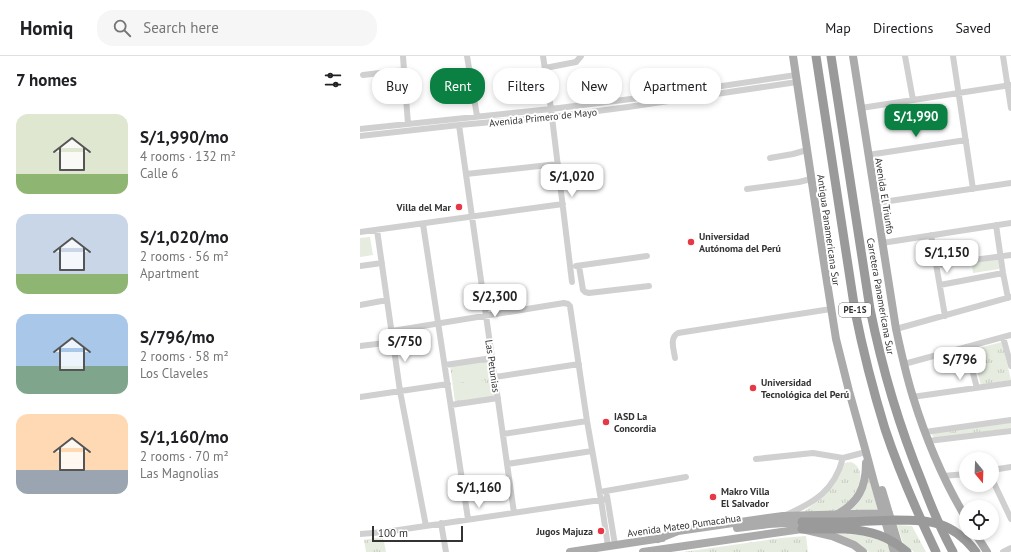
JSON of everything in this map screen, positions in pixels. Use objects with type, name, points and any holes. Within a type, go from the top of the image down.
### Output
[{"type":"highway","name":"PE-1S","points":[[816,56],[855,311],[862,343],[878,403],[895,455],[912,500],[936,552]]},
{"type":"highway","name":"Carretera Panamericana Sur","points":[[831,56],[876,340],[890,392],[907,444],[926,494],[952,549]]},
{"type":"highway","points":[[802,525],[848,525],[917,520],[935,522],[950,528],[969,543],[976,552]]},
{"type":"highway","points":[[848,525],[884,537],[907,552]]},
{"type":"main road","name":"Antigua Panamericana Sur","points":[[794,56],[796,78],[836,339],[874,482],[886,514]]},
{"type":"main road","name":"Avenida El Triunfo","points":[[853,56],[896,329],[904,364],[912,397],[928,441],[943,476],[959,505]]},
{"type":"main road","points":[[835,515],[849,507],[860,493],[866,472],[866,452]]},
{"type":"main road","points":[[658,539],[678,531],[783,516],[886,514]]},
{"type":"main road","points":[[886,514],[894,552]]},
{"type":"main road","points":[[886,514],[901,552]]},
{"type":"main road","name":"Avenida Mateo Pumacahua","points":[[570,552],[717,530],[769,524],[802,525]]},
{"type":"main road","points":[[802,525],[854,545],[863,552]]},
{"type":"main road","name":"Avenida Mateo Pumacahua","points":[[643,552],[802,525]]},
{"type":"main road","points":[[979,540],[987,552]]},
{"type":"street","points":[[403,56],[404,68]]},
{"type":"street","points":[[467,56],[477,116]]},
{"type":"street","points":[[543,56],[545,68],[576,62],[581,56]]},
{"type":"street","points":[[905,56],[913,100]]},
{"type":"street","points":[[953,56],[973,189]]},
{"type":"street","points":[[1003,56],[1009,85],[1011,108]]},
{"type":"street","points":[[363,75],[372,74]]},
{"type":"street","name":"Avenida Primero de Mayo","points":[[360,129],[551,109],[796,78]]},
{"type":"street","name":"Avenida Primero de Mayo","points":[[360,136],[552,117],[628,107],[796,78]]},
{"type":"street","points":[[861,108],[1009,85]]},
{"type":"street","points":[[407,104],[408,124]]},
{"type":"street","points":[[550,104],[572,282]]},
{"type":"street","name":"Las Petunias","points":[[459,125],[514,513]]},
{"type":"street","points":[[868,155],[966,140]]},
{"type":"street","points":[[770,158],[807,150]]},
{"type":"street","points":[[466,174],[558,164]]},
{"type":"street","points":[[746,189],[811,179]]},
{"type":"street","points":[[876,203],[1011,183]]},
{"type":"street","points":[[360,232],[563,204]]},
{"type":"street","points":[[882,243],[1011,223]]},
{"type":"street","points":[[423,224],[468,519]]},
{"type":"street","points":[[896,329],[1010,298],[1003,273],[996,225]]},
{"type":"street","points":[[377,230],[400,391],[426,526]]},
{"type":"street","points":[[931,235],[946,316]]},
{"type":"street","points":[[936,266],[1011,255]]},
{"type":"street","points":[[571,267],[647,256]]},
{"type":"street","points":[[360,266],[382,263]]},
{"type":"street","points":[[579,266],[583,290],[585,292],[589,293],[649,286]]},
{"type":"street","points":[[940,285],[1003,273]]},
{"type":"street","points":[[360,305],[387,300]]},
{"type":"street","points":[[392,331],[564,303],[568,304],[570,306],[592,451],[603,491],[611,546]]},
{"type":"street","points":[[675,358],[672,339],[674,335],[678,333],[831,309]]},
{"type":"street","points":[[904,364],[1011,335]]},
{"type":"street","points":[[1003,337],[1011,362]]},
{"type":"street","points":[[360,346],[393,342]]},
{"type":"street","points":[[966,347],[977,388]]},
{"type":"street","points":[[445,365],[492,358]]},
{"type":"street","points":[[495,378],[579,364]]},
{"type":"street","points":[[912,397],[1011,383]]},
{"type":"street","points":[[360,397],[448,384]]},
{"type":"street","points":[[451,405],[498,398]]},
{"type":"street","points":[[925,432],[1011,420]]},
{"type":"street","points":[[503,434],[587,421]]},
{"type":"street","points":[[928,441],[1011,430]]},
{"type":"street","points":[[507,464],[592,451]]},
{"type":"street","points":[[756,459],[813,452],[843,458],[866,452]]},
{"type":"street","points":[[783,516],[811,503],[820,496],[833,481],[843,458]]},
{"type":"street","points":[[999,469],[1011,467]]},
{"type":"street","points":[[943,476],[959,475]]},
{"type":"street","points":[[603,491],[686,477]]},
{"type":"street","points":[[998,492],[1011,519]]},
{"type":"street","points":[[360,534],[441,524],[604,500]]},
{"type":"street","points":[[441,524],[446,552]]},
{"type":"street","points":[[1003,552],[1011,548]]},
{"type":"street","points":[[952,549],[960,552]]},
{"type":"green space","points":[[370,237],[373,255],[360,257],[360,238]]},
{"type":"green space","points":[[998,259],[999,269],[973,273],[972,263]]},
{"type":"green space","points":[[1002,342],[1011,380],[981,385],[971,350]]},
{"type":"green space","points":[[489,360],[495,397],[455,402],[450,365]]},
{"type":"green space","points":[[482,363],[484,379],[458,383],[455,367]]},
{"type":"green space","points":[[485,380],[487,396],[460,400],[458,384]]},
{"type":"green space","points":[[1011,422],[1011,428],[935,439],[932,435],[933,433]]},
{"type":"green space","points":[[851,462],[857,466],[860,472],[860,478],[851,499],[841,508],[836,510],[803,512],[822,498],[832,487],[842,465]]},
{"type":"green space","points":[[869,477],[878,510],[848,512],[853,509],[862,497]]},
{"type":"green space","points":[[897,525],[912,526],[926,552],[914,552],[903,543]]},
{"type":"green space","points":[[835,533],[870,537],[883,541],[892,552],[869,552]]},
{"type":"green space","points":[[806,536],[808,552],[683,552],[781,538]]},
{"type":"green space","points":[[383,537],[386,552],[366,552],[364,540]]},
{"type":"place","name":"Villa del Mar","points":[[459,207]]},
{"type":"place","name":"Universidad Autónoma del Perú","points":[[691,242]]},
{"type":"place","name":"Universidad Tecnológica del Perú","points":[[753,388]]},
{"type":"place","name":"IASD La Concordia","points":[[606,422]]},
{"type":"place","name":"Makro Villa El Salvador","points":[[713,497]]},
{"type":"place","name":"Jugos Majuza","points":[[601,531]]}]
